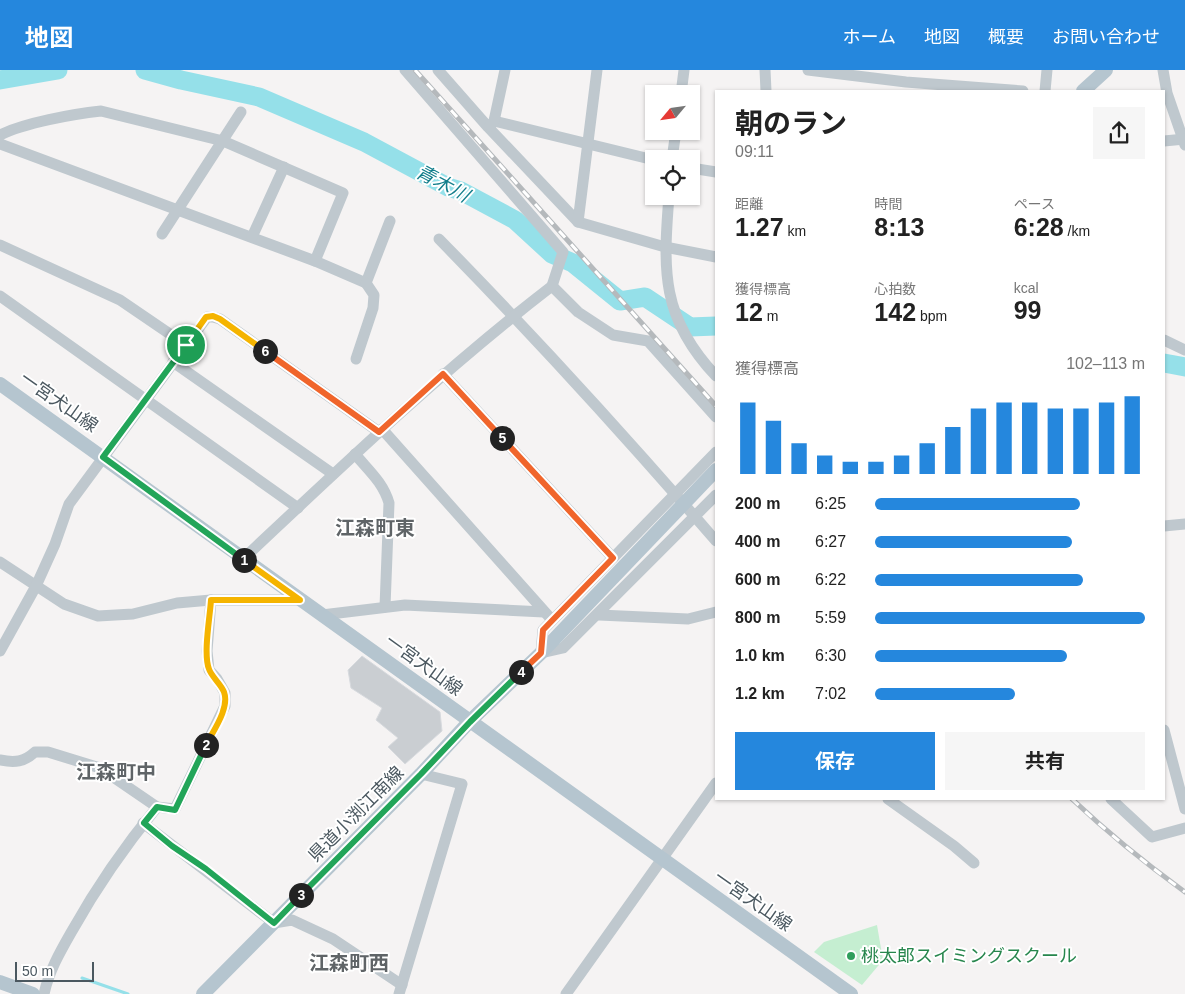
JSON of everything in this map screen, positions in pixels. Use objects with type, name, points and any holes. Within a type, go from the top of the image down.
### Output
[{"type":"main road","points":[[1085,90],[1106,70]]},
{"type":"main road","name":"一宮犬山線","points":[[0,384],[852,994]]},
{"type":"main road","name":"県道小渕江南線","points":[[203,994],[470,722],[541,653],[715,471]]},
{"type":"main road","points":[[0,982],[33,994]]},
{"type":"street","points":[[243,559],[380,430],[443,374],[552,286],[562,256],[405,70]]},
{"type":"street","points":[[438,70],[491,124],[578,222],[664,247],[715,257]]},
{"type":"street","points":[[491,124],[505,70]]},
{"type":"street","points":[[578,222],[597,70]]},
{"type":"street","points":[[682,85],[684,70]]},
{"type":"street","points":[[765,70],[766,90]]},
{"type":"street","points":[[808,70],[906,82],[1010,90]]},
{"type":"street","points":[[1045,90],[1047,70]]},
{"type":"street","points":[[1163,70],[1167,93],[1184,141],[1165,141]]},
{"type":"street","points":[[0,135],[64,117],[100,111],[223,141],[343,193],[315,261]]},
{"type":"street","points":[[162,234],[241,112]]},
{"type":"street","points":[[491,124],[645,158]]},
{"type":"street","points":[[0,144],[252,237],[366,283],[374,295],[374,308],[356,359]]},
{"type":"street","points":[[252,237],[284,167]]},
{"type":"street","points":[[700,169],[715,172]]},
{"type":"street","points":[[668,205],[664,247],[668,289],[674,311],[689,342],[715,375]]},
{"type":"street","points":[[366,283],[390,220]]},
{"type":"street","points":[[439,239],[514,315],[715,540]]},
{"type":"street","points":[[0,245],[120,300],[186,345]]},
{"type":"street","points":[[552,286],[578,312],[613,335],[648,341],[715,416]]},
{"type":"street","points":[[0,296],[298,508]]},
{"type":"street","points":[[0,651],[36,586],[55,544],[68,504],[206,317],[213,316],[380,430],[548,616]]},
{"type":"street","points":[[1165,340],[1185,350]]},
{"type":"street","points":[[173,362],[333,474]]},
{"type":"street","points":[[443,374],[613,558]]},
{"type":"street","points":[[715,453],[613,558],[548,616],[543,630],[541,653],[563,648],[715,496]]},
{"type":"street","points":[[355,454],[386,491],[389,503],[386,608]]},
{"type":"street","points":[[1165,526],[1185,524]]},
{"type":"street","points":[[0,562],[64,604],[98,616],[133,614],[177,603],[211,600],[300,600]]},
{"type":"street","points":[[0,760],[14,762],[28,758],[35,752],[48,752],[100,768],[157,807],[175,810],[225,706],[225,693],[209,670],[207,651],[211,600]]},
{"type":"street","points":[[322,615],[405,605],[548,616]]},
{"type":"street","points":[[598,615],[688,619],[715,612]]},
{"type":"street","points":[[1165,734],[1185,809]]},
{"type":"street","points":[[144,823],[274,923],[292,920],[333,939],[400,990],[462,784],[421,774]]},
{"type":"street","points":[[566,994],[715,784]]},
{"type":"street","points":[[889,800],[954,846],[974,863]]},
{"type":"street","points":[[1112,800],[1152,837],[1185,828]]},
{"type":"street","points":[[44,994],[47,977],[89,900],[157,807]]},
{"type":"green space","name":"桃太郎スイミングスクール","points":[[877,925],[883,960],[862,985],[814,952],[824,942]]},
{"type":"building","points":[[362,656],[440,712],[442,731],[405,764],[388,747],[398,738],[376,720],[382,708],[351,688],[348,670]]},
{"type":"waterway","name":"青木川","points":[[0,80],[58,70]]},
{"type":"waterway","name":"青木川","points":[[145,70],[259,97],[364,142],[515,220],[552,254],[573,263],[620,301],[645,297],[690,327],[715,326]]},
{"type":"waterway","name":"青木川","points":[[1165,363],[1185,367]]},
{"type":"waterway","points":[[82,978],[128,994]]},
{"type":"railway","points":[[415,70],[715,405]]},
{"type":"railway","points":[[1073,800],[1099,824],[1185,892]]},
{"type":"place","name":"桃太郎スイミングスクール","points":[[851,956]]},
{"type":"district","name":"江森町東","points":[[375,528]]},
{"type":"district","name":"江森町中","points":[[116,772]]},
{"type":"district","name":"江森町西","points":[[349,963]]},
{"type":"route","points":[[213,316],[220,319],[379,432],[443,374],[613,558],[543,630],[541,653],[470,722],[274,923],[144,823],[157,807],[175,810],[225,706],[225,693],[209,670],[207,651],[211,600],[300,600],[103,457],[186,345],[206,317],[213,316]]}]
